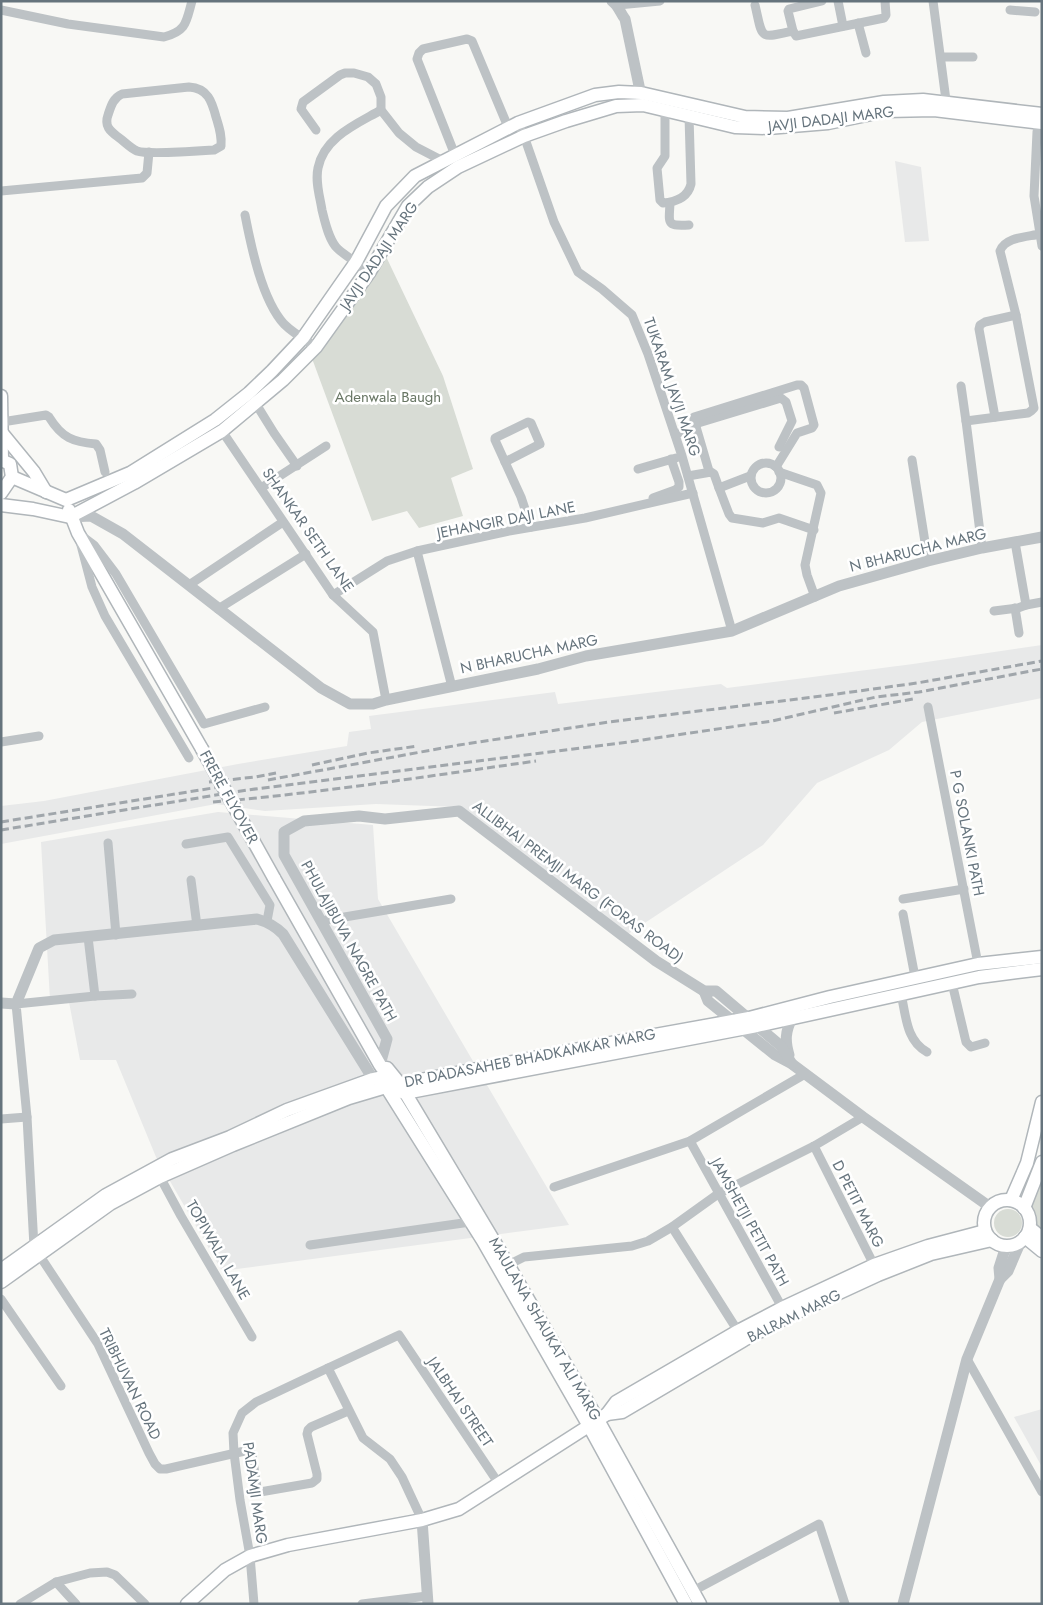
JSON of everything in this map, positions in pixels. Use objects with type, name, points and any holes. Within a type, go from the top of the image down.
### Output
[{"type":"main road","name":"JAVJI DADAJI MARG","points":[[70,517],[126,488],[222,431],[253,398],[272,371],[303,338],[356,262],[386,206],[415,176],[513,125],[595,95],[620,92],[665,110],[735,127],[827,118],[885,106],[947,107],[1041,118]]},
{"type":"main road","name":"JAVJI DADAJI MARG","points":[[66,500],[130,474],[215,420],[283,380],[316,347],[369,272],[408,206],[428,187],[458,167],[524,136],[566,120],[638,99],[745,117],[768,123]]},
{"type":"main road","points":[[284,358],[295,366]]},
{"type":"main road","points":[[1,396],[2,460],[10,464],[12,477],[1,493]]},
{"type":"main road","points":[[2,428],[46,492]]},
{"type":"main road","points":[[12,477],[66,500],[70,517],[78,533]]},
{"type":"main road","points":[[1,505],[33,509],[70,517]]},
{"type":"main road","name":"FRERE FLYOVER","points":[[78,533],[202,749],[380,1073]]},
{"type":"main road","name":"DR DADASAHEB BHADKAMKAR MARG","points":[[745,1023],[830,997],[978,964],[1042,957]]},
{"type":"main road","name":"DR DADASAHEB BHADKAMKAR MARG","points":[[380,1073],[402,1089],[745,1023],[792,1018],[979,977],[1042,969]]},
{"type":"main road","name":"MAULANA SHAUKAT ALI MARG","points":[[686,1604],[598,1420],[470,1222],[380,1073],[387,1068],[474,1205],[598,1420],[700,1604]]},
{"type":"main road","name":"DR DADASAHEB BHADKAMKAR MARG","points":[[74,1224],[160,1177],[232,1145],[349,1098],[380,1073]]},
{"type":"main road","name":"DR DADASAHEB BHADKAMKAR MARG","points":[[1,1282],[37,1251],[74,1224],[106,1195],[172,1159],[380,1073]]},
{"type":"main road","points":[[1011,1200],[1027,1163],[1042,1102]]},
{"type":"main road","points":[[1024,1208],[1041,1165]]},
{"type":"main road","points":[[1003,1200],[1011,1200],[1018,1203],[1028,1215],[1025,1236],[1013,1246],[999,1245],[988,1236],[984,1219],[990,1208],[1003,1200]]},
{"type":"main road","name":"BALRAM MARG","points":[[186,1604],[225,1570],[250,1556],[288,1545],[422,1520],[459,1509],[598,1420],[616,1402],[684,1369],[785,1312],[876,1270],[929,1250],[988,1236]]},
{"type":"main road","points":[[1025,1236],[1042,1238]]},
{"type":"main road","points":[[1025,1236],[1042,1251]]},
{"type":"main road","name":"DR DADASAHEB BHADKAMKAR MARG","points":[[1,1270],[37,1251]]},
{"type":"street","points":[[1,10],[68,24],[164,37],[179,32],[183,28],[192,1]]},
{"type":"street","points":[[638,99],[624,31],[625,19],[617,7],[660,1]]},
{"type":"street","points":[[822,1],[789,9],[794,35],[798,36],[886,17],[885,1]]},
{"type":"street","points":[[838,1],[843,26]]},
{"type":"street","points":[[933,1],[947,107]]},
{"type":"street","points":[[755,6],[761,32],[765,36],[793,31]]},
{"type":"street","points":[[1010,10],[1023,6],[1035,12]]},
{"type":"street","points":[[858,23],[866,53]]},
{"type":"street","name":"TUKARAM JAVJI MARG","points":[[455,155],[417,59],[423,49],[467,39],[472,41],[513,125],[524,136],[554,222],[578,272],[602,289],[632,315],[648,354],[682,456],[732,631]]},
{"type":"street","points":[[941,57],[973,57]]},
{"type":"street","points":[[316,130],[301,109],[302,102],[345,73],[354,73],[368,78],[376,84],[381,97],[381,110],[400,133],[416,147],[443,161]]},
{"type":"street","points":[[188,87],[195,87],[206,93],[212,101],[221,136],[221,146],[214,150],[149,152],[137,151],[107,127],[106,120],[114,100],[122,94],[188,87]]},
{"type":"street","points":[[369,272],[337,249],[329,233],[318,185],[318,168],[324,153],[331,143],[343,132],[381,110]]},
{"type":"street","points":[[665,110],[665,156],[657,170],[660,200],[664,203],[687,194],[691,184],[689,116]]},
{"type":"street","points":[[1041,118],[1037,132],[1034,196],[1040,218],[1042,246]]},
{"type":"street","points":[[1,191],[142,178],[147,173],[149,152]]},
{"type":"street","points":[[670,202],[669,221],[671,224],[674,226],[689,225]]},
{"type":"street","points":[[244,215],[250,243],[277,315],[286,325],[316,347]]},
{"type":"street","points":[[966,421],[1028,412],[1034,408],[1016,316],[1000,251],[1002,245],[1009,240],[1040,234]]},
{"type":"street","points":[[995,417],[979,329],[980,324],[1016,316]]},
{"type":"street","points":[[814,530],[779,518],[763,523],[732,518],[728,514],[714,474],[709,471],[693,418],[696,415],[797,385],[801,385],[804,388],[814,425],[812,428],[797,434],[778,469],[780,482],[778,487],[767,493],[756,490],[752,486],[750,476],[753,469],[762,463],[768,463],[778,469],[817,485],[820,488],[821,493],[814,530],[806,558],[807,575],[814,597]]},
{"type":"street","points":[[961,386],[982,548]]},
{"type":"street","points":[[253,398],[297,466]]},
{"type":"street","points":[[675,434],[781,398],[786,402],[792,421],[779,447]]},
{"type":"street","points":[[2,428],[46,415],[60,432],[69,439],[82,443],[96,444],[100,450],[105,472]]},
{"type":"street","points":[[505,462],[540,445],[530,422],[495,438],[505,462],[521,497],[531,527]]},
{"type":"street","name":"SHANKAR SETH LANE","points":[[222,431],[333,594],[373,632],[386,700]]},
{"type":"street","points":[[261,488],[326,446]]},
{"type":"street","points":[[638,469],[682,456]]},
{"type":"street","points":[[671,459],[679,487]]},
{"type":"street","points":[[912,460],[928,561]]},
{"type":"street","points":[[688,476],[709,471]]},
{"type":"street","points":[[719,488],[750,476]]},
{"type":"street","points":[[679,487],[693,493]]},
{"type":"street","points":[[653,503],[654,497],[679,487]]},
{"type":"street","name":"JEHANGIR DAJI LANE","points":[[333,594],[387,562],[417,551],[531,527],[585,518],[693,493]]},
{"type":"street","name":"N BHARUCHA MARG","points":[[70,517],[91,516],[123,534],[321,688],[350,704],[373,704],[538,669],[586,656],[732,631],[839,586],[928,561],[982,548],[1042,537]]},
{"type":"street","points":[[188,585],[283,522]]},
{"type":"street","points":[[78,533],[94,545],[116,574],[204,724],[265,707]]},
{"type":"street","points":[[78,533],[92,587],[105,616],[188,758]]},
{"type":"street","points":[[1015,542],[1026,605]]},
{"type":"street","points":[[417,551],[452,687]]},
{"type":"street","points":[[218,609],[306,554]]},
{"type":"street","points":[[994,612],[1042,602]]},
{"type":"street","points":[[1015,608],[1019,633]]},
{"type":"street","name":"P G SOLANKI PATH","points":[[928,707],[978,964]]},
{"type":"street","points":[[1,742],[39,736]]},
{"type":"street","name":"ALLIBHAI PREMJI MARG (FORAS ROAD)","points":[[284,832],[304,821],[359,816],[385,819],[458,811],[656,961],[704,991],[716,991],[745,1023],[781,1046],[792,1064],[990,1208]]},
{"type":"street","name":"PHULAJIBUVA NAGRE PATH","points":[[284,832],[284,855],[387,1038],[380,1073]]},
{"type":"street","points":[[186,844],[228,836],[270,905],[267,921]]},
{"type":"street","points":[[108,843],[116,935]]},
{"type":"street","points":[[191,880],[197,926]]},
{"type":"street","points":[[903,899],[964,889]]},
{"type":"street","points":[[321,921],[450,899]]},
{"type":"street","points":[[903,914],[915,977]]},
{"type":"street","points":[[37,1251],[16,1004],[39,948],[54,940],[258,919],[267,921],[283,934],[380,1073]]},
{"type":"street","points":[[88,937],[95,996]]},
{"type":"street","points":[[952,983],[966,1042],[970,1047],[985,1043]]},
{"type":"street","points":[[1,1003],[16,1004],[132,994]]},
{"type":"street","points":[[901,994],[910,1036],[920,1048],[927,1052]]},
{"type":"street","points":[[792,1018],[787,1029],[785,1041],[792,1064]]},
{"type":"street","points":[[554,1187],[690,1141],[805,1074]]},
{"type":"street","points":[[1,1119],[27,1117]]},
{"type":"street","points":[[508,1265],[524,1257],[640,1244],[672,1227],[718,1194],[814,1146],[863,1117]]},
{"type":"street","name":"JAMSHETJI PETIT PATH","points":[[690,1141],[785,1312]]},
{"type":"street","name":"D PETIT MARG","points":[[814,1146],[876,1270]]},
{"type":"street","points":[[1027,1163],[1041,1165]]},
{"type":"street","name":"TOPIWALA LANE","points":[[160,1177],[252,1337]]},
{"type":"street","points":[[310,1244],[470,1222]]},
{"type":"street","points":[[672,1227],[741,1336]]},
{"type":"street","points":[[903,1604],[967,1359],[1000,1279],[1008,1271],[1025,1236]]},
{"type":"street","points":[[1000,1279],[999,1268],[1006,1246]]},
{"type":"street","name":"TRIBHUVAN ROAD","points":[[37,1251],[98,1344],[155,1464],[160,1469],[166,1469],[234,1453]]},
{"type":"street","points":[[1,1300],[61,1386]]},
{"type":"street","name":"PADAMJI MARG","points":[[254,1604],[250,1556],[234,1453],[233,1433],[242,1413],[256,1402],[399,1335]]},
{"type":"street","name":"JALBHAI STREET","points":[[399,1335],[499,1484]]},
{"type":"street","points":[[967,1359],[1042,1492]]},
{"type":"street","points":[[328,1368],[363,1438],[390,1459],[402,1477],[422,1520],[427,1600],[362,1604]]},
{"type":"street","points":[[234,1453],[249,1450],[251,1452],[257,1488],[260,1492],[315,1482],[317,1474],[307,1434],[308,1430],[348,1411]]},
{"type":"street","points":[[693,1591],[818,1524],[845,1604]]},
{"type":"street","points":[[20,1604],[56,1582],[90,1572],[107,1572],[115,1575],[145,1604]]},
{"type":"street","points":[[56,1582],[76,1604]]},
{"type":"shaded area","points":[[895,161],[921,167],[929,241],[905,242]]},
{"type":"shaded area","points":[[1042,645],[1042,698],[922,722],[889,750],[817,783],[763,845],[625,936],[459,807],[376,804],[265,811],[216,804],[1,844],[1,806],[44,801],[238,764],[347,746],[349,732],[371,729],[369,716],[555,692],[558,704],[721,684],[727,688]]},
{"type":"shaded area","points":[[218,812],[373,825],[378,899],[569,1225],[222,1271],[156,1157],[116,1060],[80,1060],[69,1002],[50,1000],[41,842]]},
{"type":"shaded area","points":[[1042,1409],[1042,1467],[1014,1417]]},
{"type":"green space","name":"Adenwala Baugh","points":[[381,246],[443,376],[473,469],[451,478],[463,516],[419,528],[407,511],[372,521],[310,353]]},
{"type":"green space","points":[[1042,1155],[1042,1235],[1037,1231],[1036,1219],[1027,1191]]},
{"type":"green space","points":[[1008,1209],[1018,1213],[1022,1223],[1018,1233],[1008,1237],[998,1233],[994,1223],[998,1213]]},
{"type":"railway","points":[[268,780],[459,745],[609,722],[917,683],[1042,661]]},
{"type":"railway","points":[[1,830],[247,790],[629,742],[772,721],[876,697],[919,692],[1042,669]]},
{"type":"railway","points":[[834,713],[913,699]]},
{"type":"railway","points":[[312,765],[368,753],[418,746]]},
{"type":"railway","points":[[213,802],[334,789],[536,761]]},
{"type":"railway","points":[[209,782],[276,773]]},
{"type":"railway","points":[[1,822],[219,787]]}]
